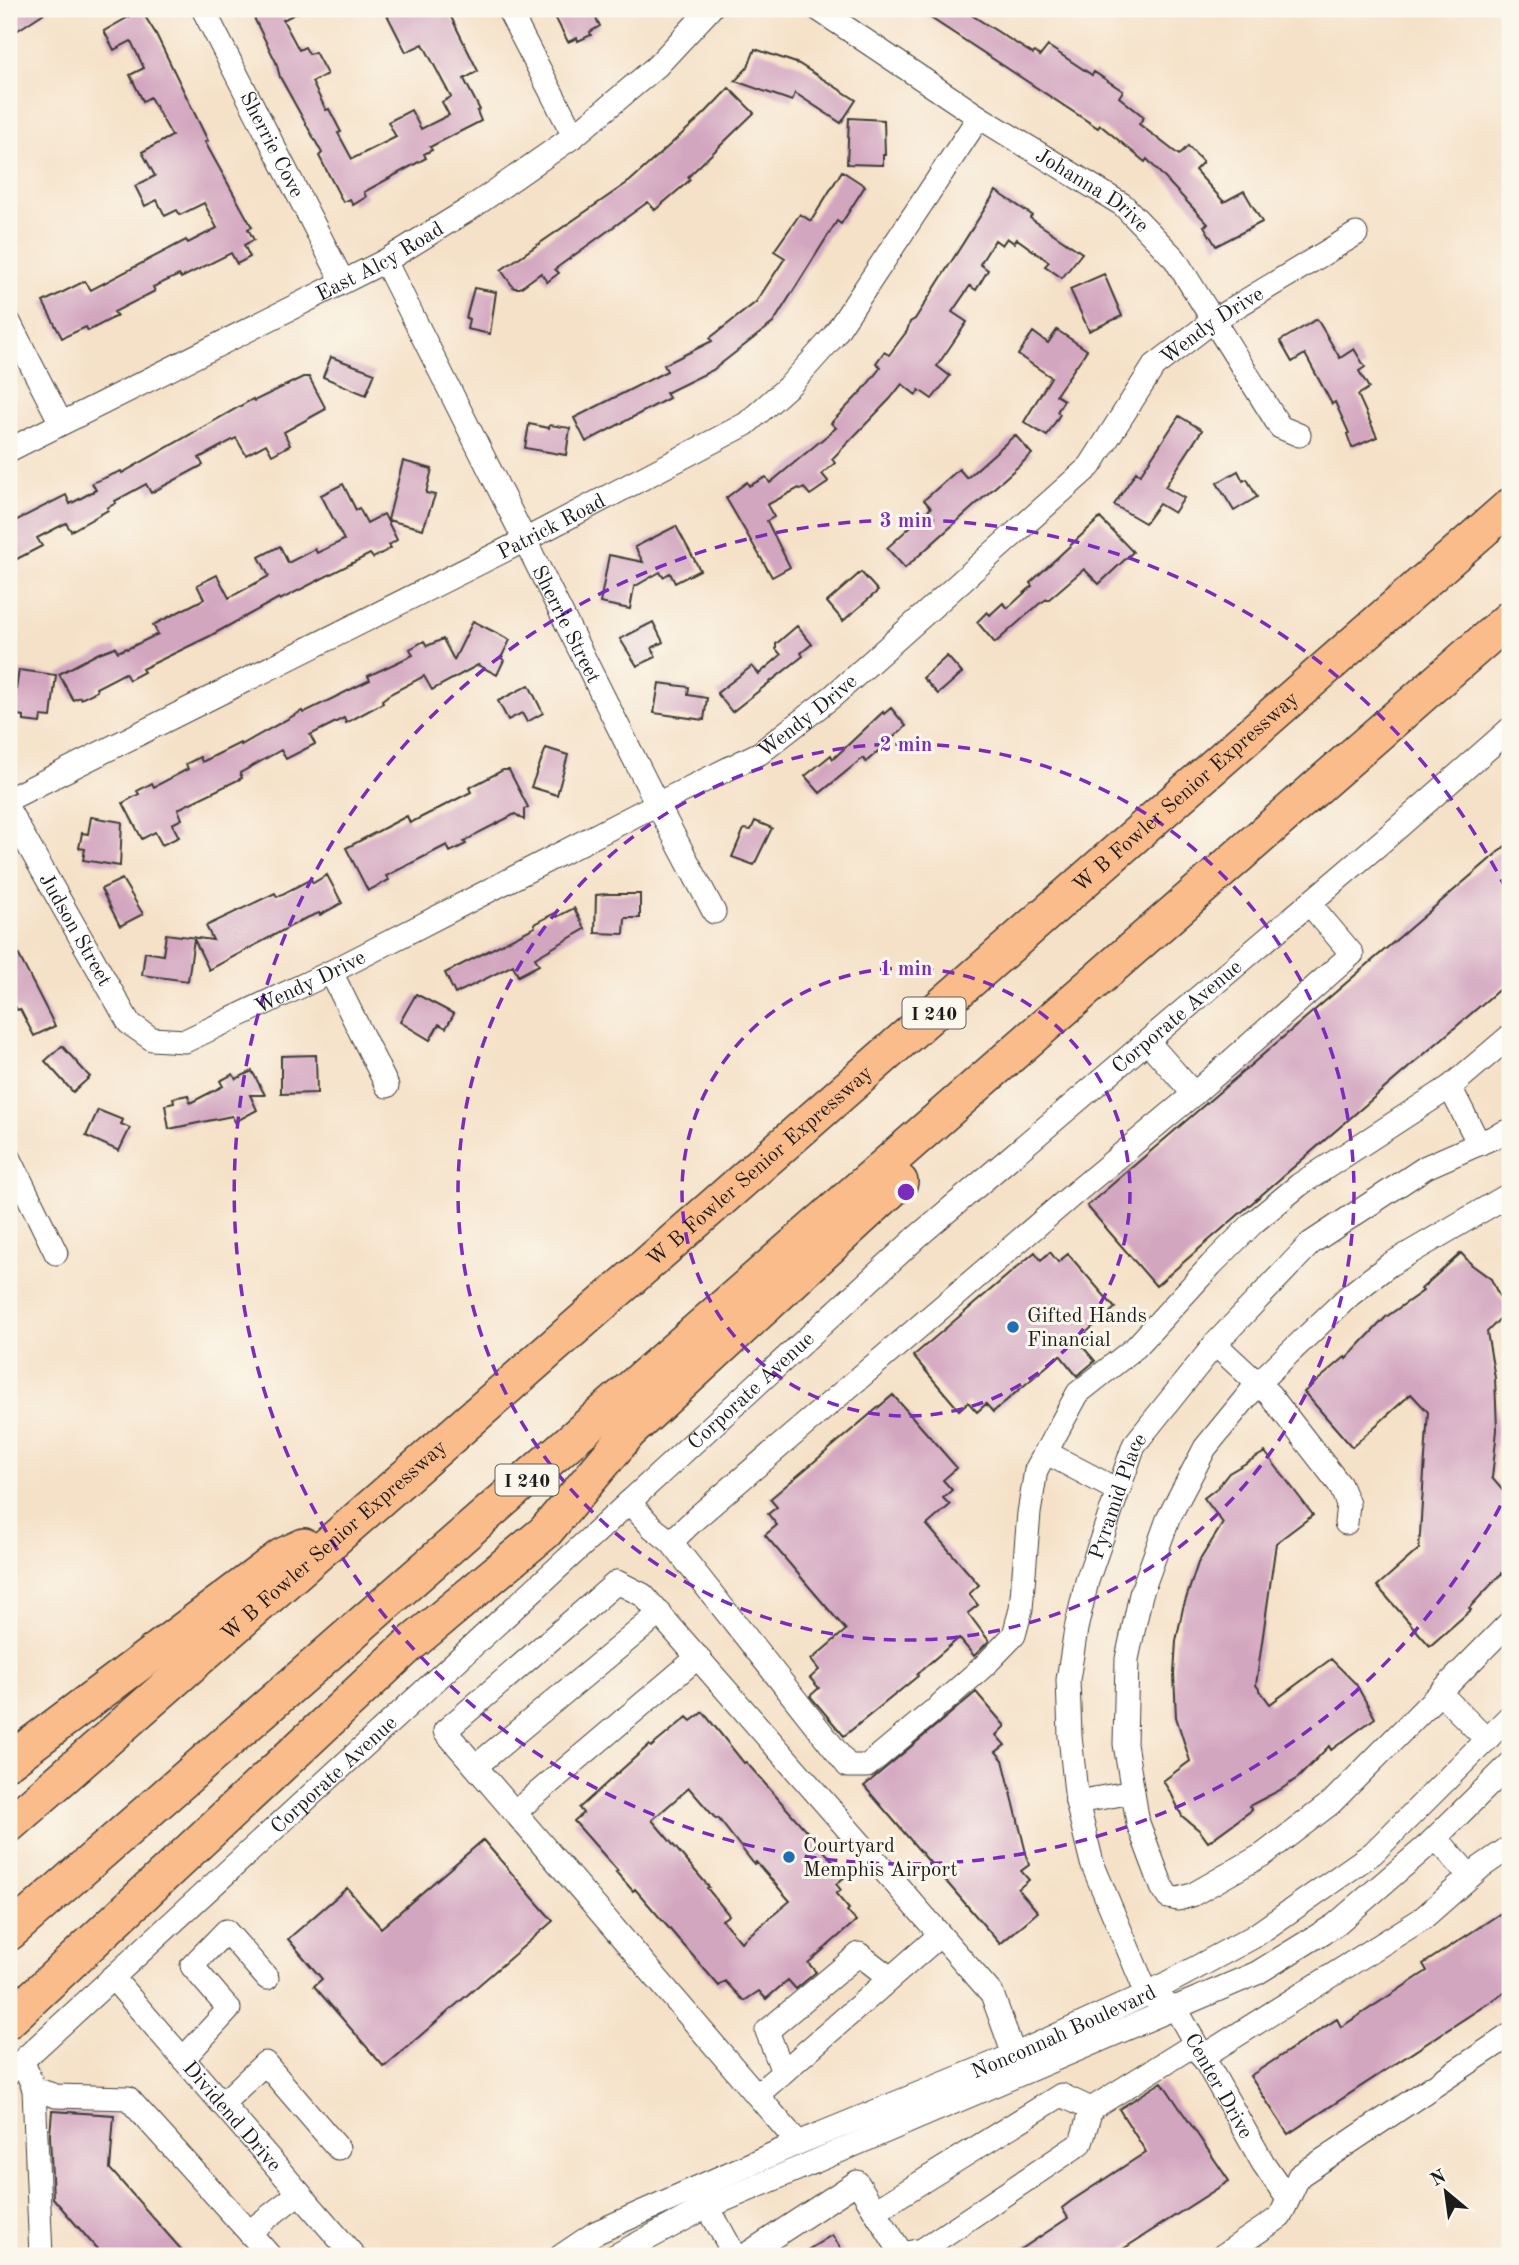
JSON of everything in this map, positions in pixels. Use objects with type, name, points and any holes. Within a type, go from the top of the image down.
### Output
[{"type":"highway","name":"W B Fowler Senior Expressway","points":[[9,1825],[1510,506]]},
{"type":"highway","name":"I 240","points":[[9,1933],[1510,618]]},
{"type":"highway","points":[[9,2020],[407,1647],[545,1532],[629,1433],[895,1189],[1045,1025]]},
{"type":"highway","points":[[9,1761],[282,1556],[358,1520]]},
{"type":"street","name":"Sherrie Cove","points":[[203,9],[343,282]]},
{"type":"street","points":[[509,9],[574,136]]},
{"type":"street","name":"East Alcy Road","points":[[9,450],[385,261],[471,208],[574,136],[657,66],[710,9]]},
{"type":"street","name":"Johanna Drive","points":[[818,9],[979,117],[1123,205],[1175,259],[1280,427],[1299,435]]},
{"type":"street","name":"Patrick Road","points":[[9,799],[525,540],[746,424],[791,384],[834,337],[979,117]]},
{"type":"street","name":"Wendy Drive","points":[[152,1040],[185,1041],[331,972],[760,753],[833,696],[1090,466],[1154,366],[1214,320],[1356,234]]},
{"type":"street","name":"Sherrie Street","points":[[385,261],[656,804],[714,912]]},
{"type":"street","points":[[9,322],[61,423]]},
{"type":"street","name":"Corporate Avenue","points":[[16,2068],[917,1237],[1510,729]]},
{"type":"street","name":"Judson Street","points":[[9,811],[129,1023],[152,1040]]},
{"type":"street","points":[[671,1542],[995,1261],[1194,1094],[1352,954],[1309,903]]},
{"type":"street","points":[[331,972],[387,1086]]},
{"type":"street","points":[[629,1502],[653,1528],[671,1542],[848,1766],[867,1766],[937,1708],[1014,1635],[1021,1608],[1036,1470],[1078,1393],[1136,1347],[1253,1223],[1299,1185],[1450,1087],[1510,1036]]},
{"type":"street","points":[[1147,1041],[1194,1094]]},
{"type":"street","points":[[1450,1087],[1479,1144]]},
{"type":"street","name":"Pyramid Place","points":[[1147,1994],[1092,1863],[1077,1802],[1070,1736],[1068,1680],[1087,1581],[1134,1445],[1215,1344],[1311,1242],[1426,1167],[1510,1130]]},
{"type":"street","points":[[9,1157],[56,1253]]},
{"type":"street","points":[[1510,1198],[1505,1197],[1389,1265],[1350,1296],[1258,1383],[1205,1448],[1168,1519],[1141,1594],[1127,1659],[1125,1744],[1138,1823],[1168,1897],[1178,1899],[1192,1895],[1264,1854],[1331,1803],[1441,1695],[1510,1622]]},
{"type":"street","points":[[1215,1344],[1270,1395],[1340,1485],[1349,1504],[1346,1523]]},
{"type":"street","points":[[1045,1452],[1117,1490]]},
{"type":"street","points":[[799,2143],[446,1731],[617,1582],[643,1595],[660,1613],[992,1994],[1014,2055]]},
{"type":"street","points":[[476,1766],[660,1613]]},
{"type":"street","points":[[515,1812],[698,1657]]},
{"type":"street","points":[[1441,1695],[1487,1740]]},
{"type":"street","name":"Nonconnah Boulevard","points":[[561,2256],[595,2233],[799,2143],[1014,2055],[1147,1994],[1253,1937],[1373,1853],[1510,1716]]},
{"type":"street","name":"Nonconnah Boulevard","points":[[615,2256],[708,2207],[1257,1973],[1335,1925],[1436,1838],[1510,1764]]},
{"type":"street","points":[[1077,1802],[1133,1792]]},
{"type":"street","points":[[1436,1838],[1470,1876]]},
{"type":"street","points":[[840,2150],[902,2254],[922,2250],[1081,2143],[1091,2109],[1199,2050],[1422,1919],[1470,1876],[1510,1847]]},
{"type":"street","points":[[183,2059],[229,2009],[192,1966],[226,1931],[267,1978]]},
{"type":"street","points":[[757,2095],[940,1935]]},
{"type":"street","points":[[783,2071],[767,2031],[859,1954],[890,1978]]},
{"type":"street","name":"Dividend Drive","points":[[112,1977],[354,2256]]},
{"type":"street","points":[[1147,1994],[1176,2009]]},
{"type":"street","name":"Center Drive","points":[[1176,2009],[1263,2163],[1289,2199]]},
{"type":"street","points":[[1222,2256],[1280,2217],[1299,2176],[1510,2035]]},
{"type":"street","points":[[1050,2062],[1061,2095],[1091,2109]]},
{"type":"street","points":[[222,2104],[265,2063],[338,2148]]},
{"type":"street","points":[[16,2068],[34,2089],[55,2096],[128,2098],[270,2256]]},
{"type":"street","points":[[34,2089],[41,2248],[60,2256]]},
{"type":"street","points":[[875,2211],[1061,2095]]},
{"type":"street","points":[[744,2256],[857,2182]]},
{"type":"street","points":[[249,2232],[299,2193]]},
{"type":"street","points":[[708,2207],[735,2256]]},
{"type":"building","points":[[9,9],[50,9],[9,36]]},
{"type":"building","points":[[262,9],[304,9],[283,20],[299,50],[305,47],[309,54],[315,52],[327,74],[312,82],[341,132],[338,133],[352,159],[396,137],[388,122],[411,110],[421,129],[449,115],[442,102],[451,97],[423,44],[406,52],[384,9],[435,9],[438,14],[447,9],[478,71],[464,79],[480,110],[477,111],[481,121],[430,147],[432,150],[424,154],[426,158],[364,192],[366,197],[353,205],[350,199],[343,202],[319,156],[322,153],[280,77],[276,62],[255,20],[253,13]]},
{"type":"building","points":[[551,9],[591,9],[600,26],[590,32],[591,35],[568,42]]},
{"type":"building","points":[[917,9],[962,9],[1033,54],[1035,52],[1040,56],[1048,46],[1092,75],[1094,72],[1123,91],[1119,97],[1144,117],[1139,124],[1179,155],[1188,146],[1203,162],[1195,170],[1224,202],[1244,191],[1262,222],[1216,246],[1204,226],[1208,224],[1147,159],[1145,162],[1100,125],[1098,128]]},
{"type":"building","points":[[141,10],[156,34],[208,141],[205,142],[252,227],[248,229],[254,240],[244,245],[250,257],[237,264],[231,253],[181,278],[179,275],[153,287],[155,291],[114,312],[117,316],[88,331],[86,327],[62,338],[43,302],[85,281],[91,290],[186,240],[188,243],[217,228],[204,203],[180,215],[177,210],[165,216],[157,200],[145,206],[135,186],[155,176],[142,152],[172,136],[150,97],[143,101],[130,75],[144,68],[131,41],[114,50],[104,31]]},
{"type":"building","points":[[755,49],[799,64],[856,100],[841,123],[795,93],[792,101],[735,81],[748,67]]},
{"type":"building","points":[[729,88],[754,113],[688,177],[690,180],[655,210],[648,202],[555,269],[559,273],[547,282],[541,273],[520,288],[514,288],[501,270],[630,181]]},
{"type":"building","points":[[849,118],[884,120],[883,165],[847,164]]},
{"type":"building","points":[[842,171],[865,186],[841,224],[837,221],[773,323],[713,370],[666,393],[669,398],[586,442],[574,418],[667,371],[664,365],[712,341],[710,338],[756,302],[785,258],[774,251],[800,214],[811,221]]},
{"type":"building","points":[[996,191],[1082,253],[1062,278],[1045,266],[1049,262],[1017,239],[1014,243],[1007,238],[1002,245],[995,240],[980,264],[988,270],[976,290],[970,286],[952,312],[967,322],[937,366],[950,376],[932,399],[919,390],[916,395],[902,384],[832,459],[835,463],[822,474],[828,481],[826,484],[810,495],[804,488],[799,488],[767,505],[774,517],[767,521],[790,567],[772,577],[726,498],[747,482],[749,486],[766,477],[770,483],[836,428],[831,423],[881,367],[876,363],[884,352],[889,355],[907,331],[910,322],[915,319]]},
{"type":"building","points":[[1104,274],[1122,316],[1089,331],[1070,289]]},
{"type":"building","points":[[474,288],[496,292],[490,334],[467,329],[469,319],[466,318]]},
{"type":"building","points":[[1317,319],[1340,358],[1354,349],[1365,367],[1359,371],[1369,388],[1358,395],[1377,437],[1352,448],[1347,434],[1349,433],[1335,402],[1332,404],[1305,354],[1292,362],[1280,341]]},
{"type":"building","points":[[1057,330],[1087,350],[1056,395],[1064,400],[1057,412],[1060,414],[1047,436],[1024,422],[1051,377],[1018,355],[1033,332],[1048,343]]},
{"type":"building","points":[[331,357],[375,373],[366,395],[323,377]]},
{"type":"building","points":[[303,377],[309,377],[326,409],[284,432],[290,445],[272,455],[266,444],[246,455],[236,438],[199,458],[203,465],[151,493],[146,484],[71,531],[66,523],[37,538],[42,546],[9,563],[9,524],[66,495],[70,504],[96,490],[92,483],[121,471],[122,473],[253,399],[254,401]]},
{"type":"building","points":[[1179,416],[1202,430],[1165,487],[1184,498],[1174,513],[1159,504],[1145,523],[1114,505],[1136,472],[1140,475]]},
{"type":"building","points":[[529,424],[570,428],[566,455],[525,448]]},
{"type":"building","points":[[1015,435],[1032,454],[905,568],[887,548],[931,508],[924,500],[959,469],[967,478]]},
{"type":"building","points":[[403,461],[432,469],[426,493],[435,495],[423,529],[388,520]]},
{"type":"building","points":[[1238,471],[1243,481],[1247,479],[1257,497],[1234,511],[1217,483]]},
{"type":"building","points":[[343,484],[356,510],[359,508],[367,523],[384,514],[397,540],[389,545],[391,548],[373,558],[370,554],[280,600],[279,598],[142,669],[144,672],[129,680],[125,673],[96,688],[97,691],[73,700],[59,674],[99,653],[115,647],[118,652],[158,634],[153,625],[204,599],[197,585],[217,575],[229,598],[269,576],[259,557],[280,546],[288,563],[315,549],[317,553],[344,540],[321,495]]},
{"type":"building","points":[[1100,518],[1133,552],[1099,584],[1084,569],[995,643],[977,622],[987,612],[990,615],[1003,603],[1008,608],[1032,586],[1030,583]]},
{"type":"building","points":[[676,526],[700,570],[675,583],[670,573],[663,577],[660,572],[634,587],[630,609],[600,603],[609,555],[643,562],[635,547]]},
{"type":"building","points":[[861,572],[878,591],[843,621],[827,602]]},
{"type":"building","points":[[473,621],[510,640],[501,658],[504,660],[497,675],[478,665],[432,690],[424,676],[390,694],[382,700],[383,703],[346,723],[344,718],[310,735],[315,744],[286,759],[281,750],[240,773],[242,778],[178,809],[182,819],[172,824],[179,837],[162,845],[155,832],[142,839],[123,803],[139,794],[137,791],[152,783],[154,787],[188,769],[186,764],[200,757],[202,762],[240,743],[241,745],[302,711],[303,713],[370,680],[368,676],[413,655],[410,649],[424,641],[427,646],[443,639],[454,660]]},
{"type":"building","points":[[653,622],[663,642],[652,648],[656,657],[637,666],[620,639]]},
{"type":"building","points":[[797,626],[812,644],[801,653],[803,656],[732,712],[717,693],[752,666],[759,674],[781,655],[776,644]]},
{"type":"building","points":[[947,656],[962,673],[938,694],[923,678]]},
{"type":"building","points":[[19,670],[56,675],[51,717],[41,716],[40,723],[24,721],[24,716],[9,714],[10,689],[16,689]]},
{"type":"building","points":[[659,683],[689,687],[688,695],[707,698],[704,720],[654,713]]},
{"type":"building","points":[[529,685],[543,713],[527,722],[522,713],[508,720],[498,701]]},
{"type":"building","points":[[891,708],[906,726],[866,762],[863,758],[820,793],[805,776],[831,755],[833,759],[883,712],[884,714]]},
{"type":"building","points":[[546,748],[568,755],[557,795],[531,787]]},
{"type":"building","points":[[503,770],[509,770],[528,807],[524,809],[524,820],[515,814],[478,833],[464,842],[466,844],[450,852],[447,845],[386,876],[389,880],[368,891],[346,848],[407,816],[410,823],[471,792],[469,788]]},
{"type":"building","points":[[91,817],[122,822],[120,866],[83,860],[85,849],[79,848],[82,833],[88,834]]},
{"type":"building","points":[[755,821],[772,828],[754,865],[732,857],[744,829],[751,830]]},
{"type":"building","points":[[1510,842],[1510,980],[1156,1286],[1087,1206]]},
{"type":"building","points":[[327,875],[342,903],[320,915],[319,913],[304,919],[209,970],[194,939],[188,981],[142,975],[145,952],[163,955],[166,934],[213,940],[206,926],[275,893],[277,897],[311,879],[313,883]]},
{"type":"building","points":[[122,879],[143,914],[120,926],[101,889]]},
{"type":"building","points":[[640,894],[640,918],[625,918],[624,934],[595,933],[596,895]]},
{"type":"building","points":[[574,908],[585,929],[535,958],[539,965],[518,976],[513,965],[455,994],[445,973],[535,927],[534,924],[555,913],[557,917]]},
{"type":"building","points":[[9,936],[55,1026],[34,1036],[20,1009],[17,1010],[9,995]]},
{"type":"building","points":[[416,994],[454,1014],[446,1028],[439,1024],[430,1040],[400,1022]]},
{"type":"building","points":[[62,1046],[90,1077],[73,1092],[45,1061]]},
{"type":"building","points":[[316,1055],[317,1093],[281,1094],[281,1056]]},
{"type":"building","points":[[252,1071],[265,1095],[250,1095],[257,1110],[235,1122],[232,1116],[169,1129],[165,1105],[174,1103],[173,1098],[188,1095],[190,1103],[223,1086],[220,1081],[233,1074],[236,1079]]},
{"type":"building","points":[[98,1110],[123,1120],[121,1124],[130,1128],[119,1151],[86,1136]]},
{"type":"building","points":[[1035,1252],[1041,1260],[1050,1252],[1058,1262],[1068,1254],[1115,1308],[1077,1340],[1095,1361],[1077,1376],[1060,1355],[993,1412],[986,1404],[977,1412],[968,1402],[959,1410],[913,1356]]},
{"type":"building","points":[[1461,1253],[1491,1279],[1499,1296],[1510,1308],[1487,1332],[1495,1378],[1497,1430],[1492,1478],[1510,1499],[1510,1583],[1502,1573],[1469,1608],[1471,1610],[1430,1646],[1377,1586],[1419,1549],[1428,1412],[1411,1394],[1352,1447],[1304,1392],[1345,1357],[1346,1359],[1386,1317],[1423,1291],[1421,1289]]},
{"type":"building","points":[[893,1395],[957,1468],[943,1480],[952,1490],[943,1498],[950,1505],[927,1525],[979,1585],[969,1594],[978,1605],[968,1613],[989,1641],[974,1656],[959,1638],[917,1674],[918,1676],[844,1736],[810,1696],[819,1688],[810,1678],[819,1670],[811,1660],[846,1630],[765,1535],[777,1525],[768,1514],[777,1507],[770,1499]]},
{"type":"building","points":[[1265,1452],[1313,1515],[1276,1543],[1256,1685],[1270,1704],[1331,1659],[1356,1684],[1375,1718],[1331,1750],[1329,1746],[1299,1777],[1249,1806],[1252,1810],[1208,1842],[1200,1831],[1182,1816],[1163,1781],[1190,1761],[1176,1717],[1176,1641],[1183,1608],[1198,1563],[1223,1523],[1204,1498],[1217,1488],[1229,1473]]},
{"type":"building","points":[[976,1692],[1005,1726],[996,1735],[1005,1745],[996,1752],[1003,1760],[1029,1865],[1021,1871],[1029,1880],[1018,1889],[1038,1912],[1000,1944],[864,1786]]},
{"type":"building","name":"Courtyard Memphis Airport","points":[[703,1712],[744,1763],[746,1762],[846,1876],[836,1884],[841,1890],[836,1894],[856,1921],[808,1963],[816,1972],[796,1989],[788,1980],[766,1999],[759,1991],[744,2001],[725,1981],[719,1986],[635,1889],[633,1891],[616,1872],[618,1871],[574,1821],[583,1813],[579,1808],[649,1745],[651,1747],[687,1717],[691,1721]],"holes":[[[689,1788],[716,1819],[718,1818],[754,1864],[756,1862],[790,1901],[741,1942],[722,1920],[729,1915],[707,1888],[709,1887],[652,1820]]]},
{"type":"building","points":[[483,1840],[553,1921],[384,2067],[314,1986],[322,1979],[288,1939],[347,1888],[381,1928]]},
{"type":"building","points":[[1510,1907],[1510,1989],[1288,2134],[1250,2076],[1337,2019],[1341,2027],[1427,1971],[1423,1964]]},
{"type":"building","points":[[1162,2082],[1229,2181],[1112,2256],[1011,2256],[1068,2218],[1062,2208],[1071,2201],[1146,2152],[1119,2109]]},
{"type":"building","points":[[52,2111],[114,2115],[110,2169],[187,2256],[103,2256],[53,2198],[50,2135]]},
{"type":"building","points":[[832,2235],[846,2256],[798,2256]]},
{"type":"place","name":"Gifted Hands Financial","points":[[1013,1327]]},
{"type":"place","name":"Courtyard Memphis Airport","points":[[789,1857]]}]
